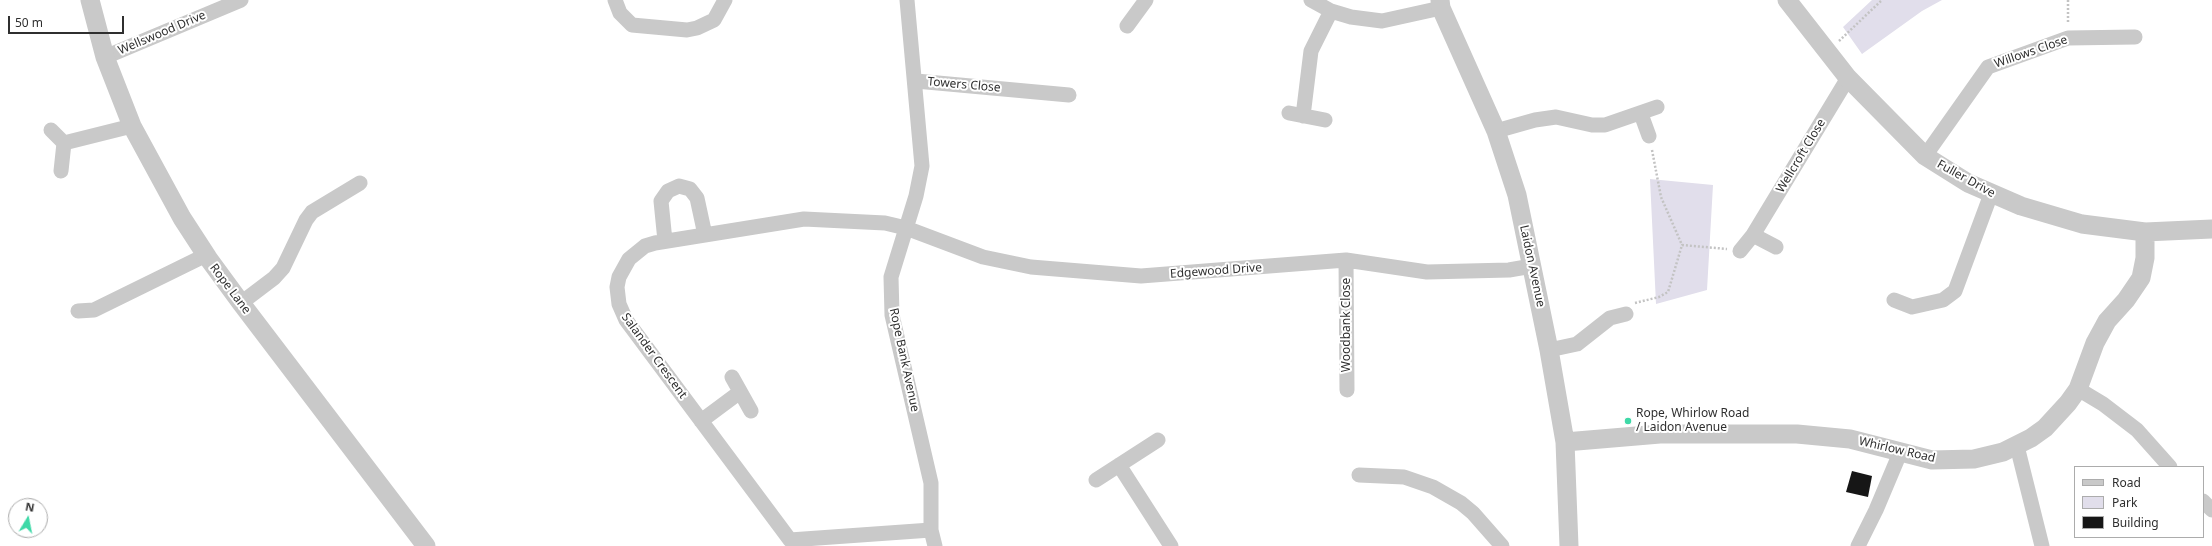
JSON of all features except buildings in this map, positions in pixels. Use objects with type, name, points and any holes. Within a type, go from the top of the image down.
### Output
[{"type":"street","name":"Rope Lane","points":[[90,0],[105,57],[132,126],[182,218],[206,255],[241,303],[426,546]]},
{"type":"street","name":"Wellswood Drive","points":[[105,57],[242,0]]},
{"type":"street","points":[[615,0],[620,13],[632,26],[687,30],[697,28],[714,20],[725,0]]},
{"type":"street","name":"Towers Close","points":[[907,0],[916,81],[1069,95]]},
{"type":"street","points":[[1127,26],[1146,0]]},
{"type":"street","points":[[1311,0],[1331,11],[1351,17],[1382,21],[1440,4]]},
{"type":"street","name":"Fuller Drive","points":[[1787,0],[1829,51],[1848,78],[1925,156],[1968,183],[2028,209],[2082,224],[2145,232],[2212,229]]},
{"type":"street","name":"Laidon Avenue","points":[[1440,4],[1496,131],[1517,195],[1549,350],[1564,442],[1569,546]]},
{"type":"street","points":[[1325,120],[1296,114],[1311,51],[1331,11]]},
{"type":"street","name":"Willows Close","points":[[1925,156],[1988,67],[2068,38],[2135,37]]},
{"type":"street","name":"Wellcroft Close","points":[[1740,251],[1753,235],[1848,78]]},
{"type":"street","name":"Rope Bank Avenue","points":[[916,81],[922,166],[916,196],[891,277],[892,315],[931,483],[931,530],[935,546]]},
{"type":"street","points":[[1496,131],[1545,117],[1566,118],[1592,125],[1605,125],[1641,114],[1657,107]]},
{"type":"street","points":[[1641,114],[1649,136]]},
{"type":"street","points":[[64,143],[132,126]]},
{"type":"street","points":[[51,130],[64,143]]},
{"type":"street","points":[[61,171],[64,143]]},
{"type":"street","points":[[241,303],[274,278],[283,268],[306,220],[312,212],[360,183]]},
{"type":"street","points":[[665,241],[661,201],[668,191],[678,186],[690,189],[698,198],[705,235]]},
{"type":"street","points":[[1894,300],[1912,307],[1943,300],[1955,291],[1991,194]]},
{"type":"street","name":"Salander Crescent","points":[[906,228],[885,223],[804,219],[665,241],[645,246],[629,259],[619,277],[619,304],[626,320],[790,543],[931,530]]},
{"type":"street","name":"Edgewood Drive","points":[[906,228],[983,256],[1024,265],[1141,276],[1346,260],[1427,272],[1509,270],[1532,266]]},
{"type":"street","name":"Whirlow Road","points":[[1564,442],[1660,434],[1797,434],[1850,439],[1932,460],[1960,460],[1989,456],[2017,446],[2049,424],[2068,403],[2078,389],[2095,343],[2107,322],[2126,300],[2141,278],[2145,258],[2145,232]]},
{"type":"street","points":[[1753,235],[1776,247]]},
{"type":"street","points":[[78,311],[94,310],[206,255]]},
{"type":"street","name":"Woodbank Close","points":[[1346,260],[1347,390]]},
{"type":"street","points":[[1549,350],[1577,344],[1609,311],[1626,314]]},
{"type":"street","points":[[732,377],[751,411]]},
{"type":"street","points":[[2078,389],[2103,404],[2137,430],[2169,466]]},
{"type":"street","points":[[701,421],[740,392]]},
{"type":"street","points":[[1096,480],[1158,440]]},
{"type":"street","points":[[2017,446],[2042,546]]},
{"type":"street","points":[[1858,546],[1876,510],[1900,453]]},
{"type":"street","points":[[1119,465],[1171,546]]},
{"type":"street","points":[[1359,475],[1404,477],[1433,487],[1456,500],[1473,513],[1502,546]]},
{"type":"street","points":[[2204,502],[2212,510]]},
{"type":"path","points":[[1829,51],[1882,0]]},
{"type":"path","points":[[2068,0],[2068,38]]},
{"type":"path","points":[[1626,314],[1634,303],[1659,297],[1668,292],[1682,245],[1661,197],[1649,136]]},
{"type":"path","points":[[1682,245],[1740,251]]},
{"type":"green space","points":[[1872,0],[1942,0],[1922,11],[1862,54],[1843,27]]},
{"type":"green space","points":[[1650,179],[1713,185],[1707,290],[1656,304]]},
{"type":"place","name":"Rope, Whirlow Road / Laidon Avenue","points":[[1628,421]]}]
